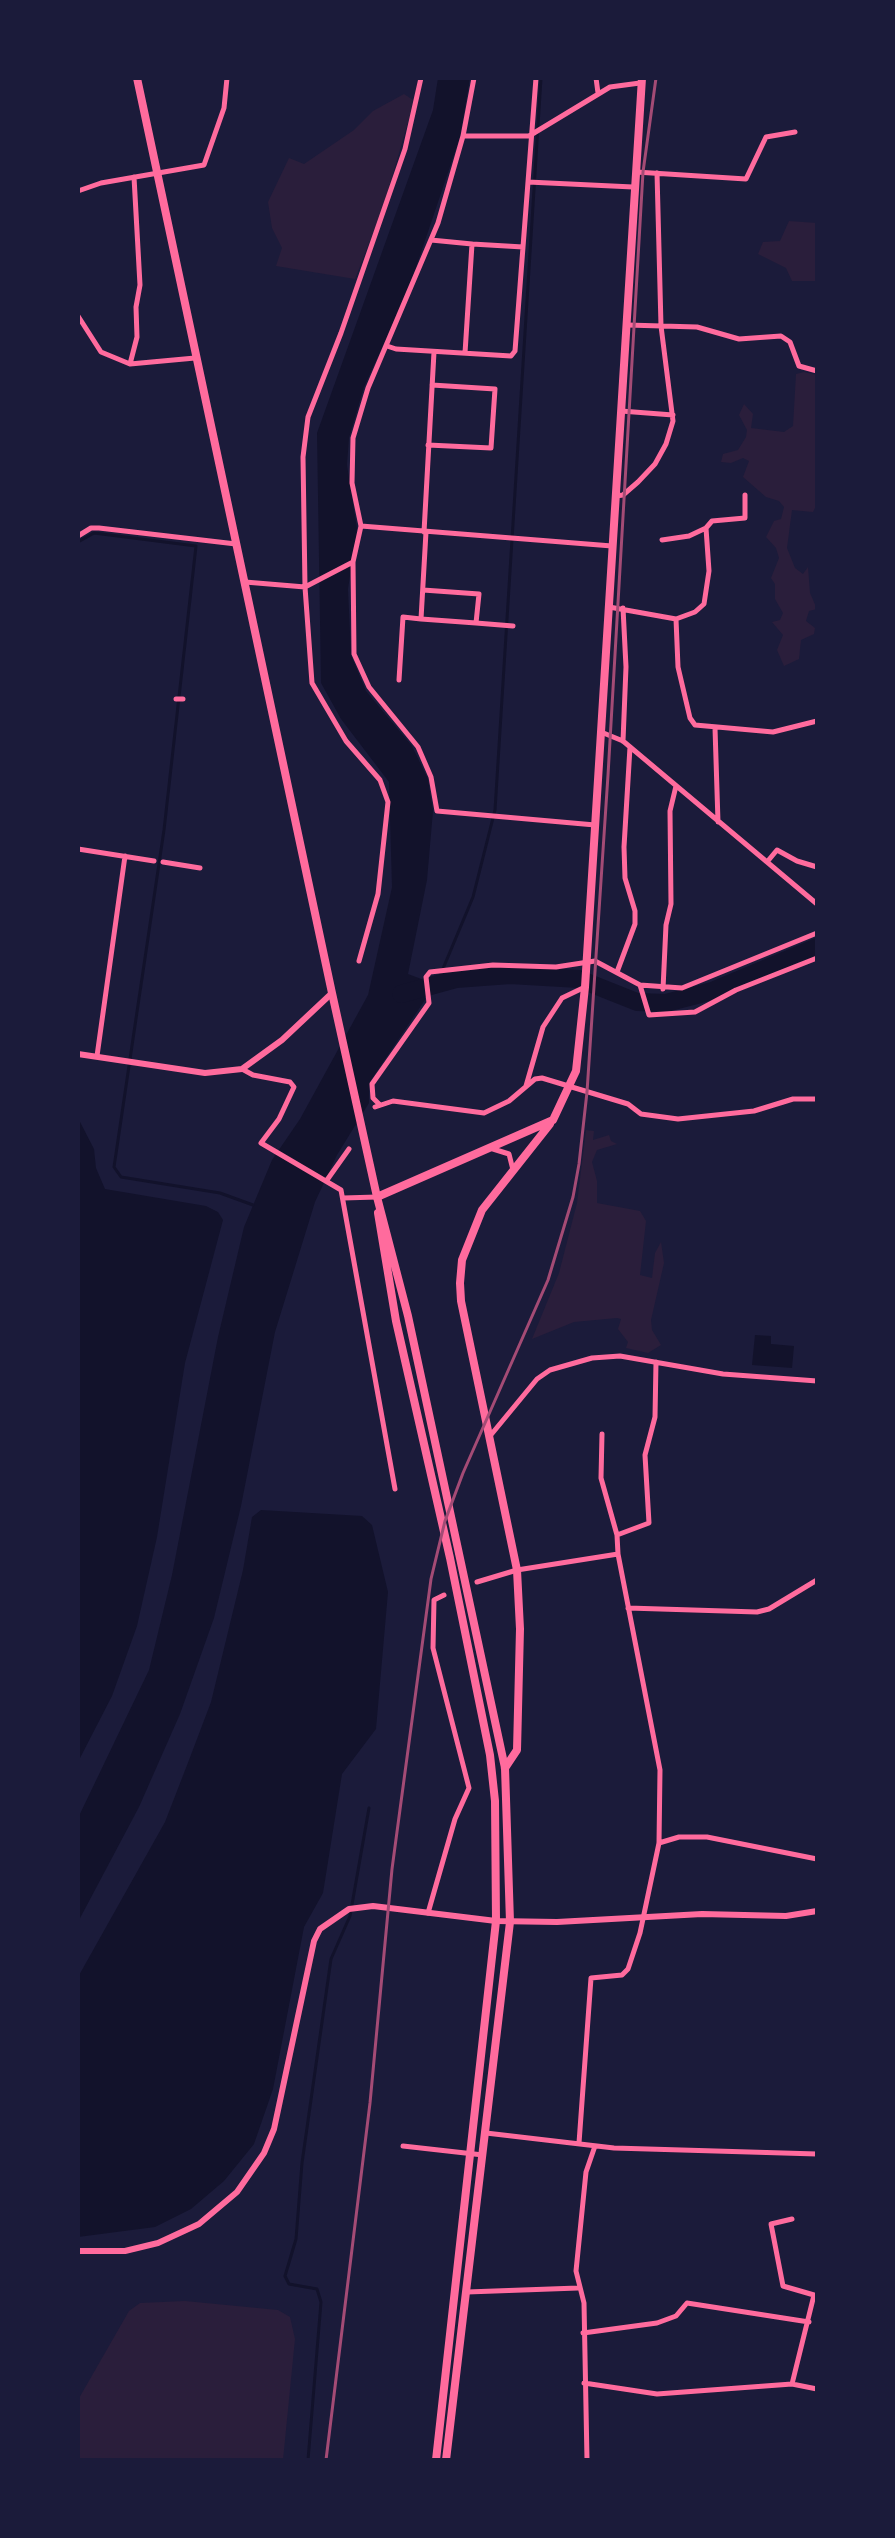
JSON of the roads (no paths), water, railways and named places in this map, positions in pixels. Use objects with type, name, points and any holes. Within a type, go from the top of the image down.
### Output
[{"type":"main road","points":[[137,78],[332,993],[377,1197],[392,1246],[505,1768],[510,1922],[446,2460]]},
{"type":"main road","points":[[505,1768],[517,1750],[517,1570],[461,1301],[461,1271],[472,1230],[482,1210],[553,1120],[571,1088],[580,1053],[641,81]]},
{"type":"main road","points":[[377,1197],[553,1120]]},
{"type":"main road","points":[[377,1197],[381,1245],[396,1321],[446,1540],[492,1772],[496,1921],[436,2460]]},
{"type":"street","points":[[78,191],[204,165],[224,108],[227,78]]},
{"type":"street","points":[[359,961],[378,894],[388,802],[380,780],[346,741],[312,683],[305,587],[303,457],[308,417],[341,333],[405,149],[421,78]]},
{"type":"street","points":[[474,78],[463,136],[431,240],[353,438],[352,483],[361,526],[351,563],[353,643],[360,674],[418,747],[431,777],[437,811],[595,825]]},
{"type":"street","points":[[387,346],[511,356],[515,351],[529,136],[536,78]]},
{"type":"street","points":[[596,78],[598,93]]},
{"type":"street","points":[[463,136],[529,136],[610,87],[641,81]]},
{"type":"street","points":[[635,172],[746,179],[766,137],[795,132]]},
{"type":"street","points":[[615,496],[623,495],[655,464],[666,444],[673,415],[661,326],[657,173]]},
{"type":"street","points":[[130,364],[137,337],[136,307],[140,285],[134,177]]},
{"type":"street","points":[[528,182],[633,187]]},
{"type":"street","points":[[431,240],[523,247]]},
{"type":"street","points":[[465,353],[472,244]]},
{"type":"street","points":[[78,316],[101,352],[130,364],[195,358]]},
{"type":"street","points":[[625,325],[697,327],[739,339],[781,336],[790,342],[799,366],[817,371]]},
{"type":"street","points":[[421,619],[434,352]]},
{"type":"street","points":[[428,445],[491,448],[495,389],[432,385]]},
{"type":"street","points":[[620,411],[673,415]]},
{"type":"street","points":[[662,540],[689,536],[706,528],[712,521],[745,518],[745,495]]},
{"type":"street","points":[[361,526],[612,546]]},
{"type":"street","points":[[78,536],[99,528],[236,544]]},
{"type":"street","points":[[608,607],[676,619],[695,612],[704,604],[709,571],[706,528]]},
{"type":"street","points":[[244,582],[305,587],[351,563]]},
{"type":"street","points":[[423,590],[479,594],[476,623]]},
{"type":"street","points":[[623,608],[626,667],[623,741]]},
{"type":"street","points":[[399,680],[403,617],[513,626]]},
{"type":"street","points":[[676,619],[678,667],[690,718],[695,725],[773,732],[817,721]]},
{"type":"street","points":[[715,728],[718,823]]},
{"type":"street","points":[[600,732],[623,741],[817,904]]},
{"type":"street","points":[[617,972],[635,924],[635,911],[624,872],[630,747]]},
{"type":"street","points":[[663,989],[666,925],[671,904],[670,811],[676,786]]},
{"type":"street","points":[[78,849],[154,861]]},
{"type":"street","points":[[767,862],[777,850],[817,867]]},
{"type":"street","points":[[97,1056],[125,856]]},
{"type":"street","points":[[163,862],[200,868]]},
{"type":"street","points":[[817,933],[699,983],[663,989],[641,988],[605,964],[473,967],[435,971],[426,977],[429,1003],[372,1084],[377,1106],[393,1101],[484,1113],[493,1111],[535,1079],[542,1078],[628,1104],[641,1114],[678,1119],[754,1111],[793,1099],[817,1099]]},
{"type":"street","points":[[641,988],[647,1011],[654,1016],[695,1012],[736,990],[817,958]]},
{"type":"street","points":[[525,1087],[543,1027],[562,998],[585,987]]},
{"type":"street","points":[[78,1054],[205,1073],[242,1069],[282,1040],[332,993]]},
{"type":"street","points":[[242,1069],[253,1075],[290,1082],[294,1087],[279,1119],[261,1143],[268,1150],[341,1190],[395,1489]]},
{"type":"street","points":[[492,1148],[509,1154],[513,1171]]},
{"type":"street","points":[[327,1180],[349,1149]]},
{"type":"street","points":[[343,1198],[377,1197]]},
{"type":"street","points":[[489,1437],[521,1396],[550,1370],[605,1357],[723,1374],[817,1381]]},
{"type":"street","points":[[617,1535],[649,1523],[645,1455],[655,1417],[656,1362]]},
{"type":"street","points":[[579,2143],[591,1978],[618,1977],[628,1969],[645,1916],[659,1843],[660,1770],[618,1554],[617,1535],[601,1478],[602,1434]]},
{"type":"street","points":[[477,1582],[517,1570],[618,1554]]},
{"type":"street","points":[[628,1608],[757,1612],[769,1609],[817,1580]]},
{"type":"street","points":[[428,1913],[455,1819],[469,1788],[433,1648],[434,1600],[444,1595]]},
{"type":"street","points":[[659,1843],[679,1837],[715,1837],[817,1859]]},
{"type":"street","points":[[78,2251],[142,2247],[199,2224],[226,2203],[255,2167],[279,2112],[314,1941],[320,1929],[349,1909],[358,1907],[510,1922],[585,1922],[645,1916],[786,1916],[817,1911]]},
{"type":"street","points":[[486,2133],[595,2146],[817,2154]]},
{"type":"street","points":[[403,2146],[483,2155]]},
{"type":"street","points":[[587,2460],[584,2303],[576,2271],[586,2172],[595,2146]]},
{"type":"street","points":[[792,2219],[773,2221],[772,2240],[783,2286],[814,2295],[792,2384]]},
{"type":"street","points":[[467,2292],[578,2288]]},
{"type":"street","points":[[583,2333],[657,2323],[676,2316],[687,2303],[809,2322]]},
{"type":"street","points":[[584,2383],[657,2394],[792,2384],[817,2389]]},
{"type":"waterway","points":[[437,983],[473,897],[495,810],[541,78]]},
{"type":"waterway","points":[[78,542],[94,533],[196,546],[164,830],[114,1167],[121,1177],[220,1193],[253,1205]]},
{"type":"waterway","points":[[401,994],[456,979],[510,975],[579,979],[637,1002],[666,1003],[712,991],[817,947]]},
{"type":"waterway","points":[[308,2460],[321,2302],[317,2289],[289,2284],[285,2276],[296,2239],[302,2163],[331,1959],[350,1916],[369,1808]]},
{"type":"railway","points":[[326,2460],[370,2103],[392,1869],[431,1579],[445,1521],[463,1473],[548,1280],[573,1197],[579,1164],[587,1092],[608,775],[643,172],[656,78]]}]
